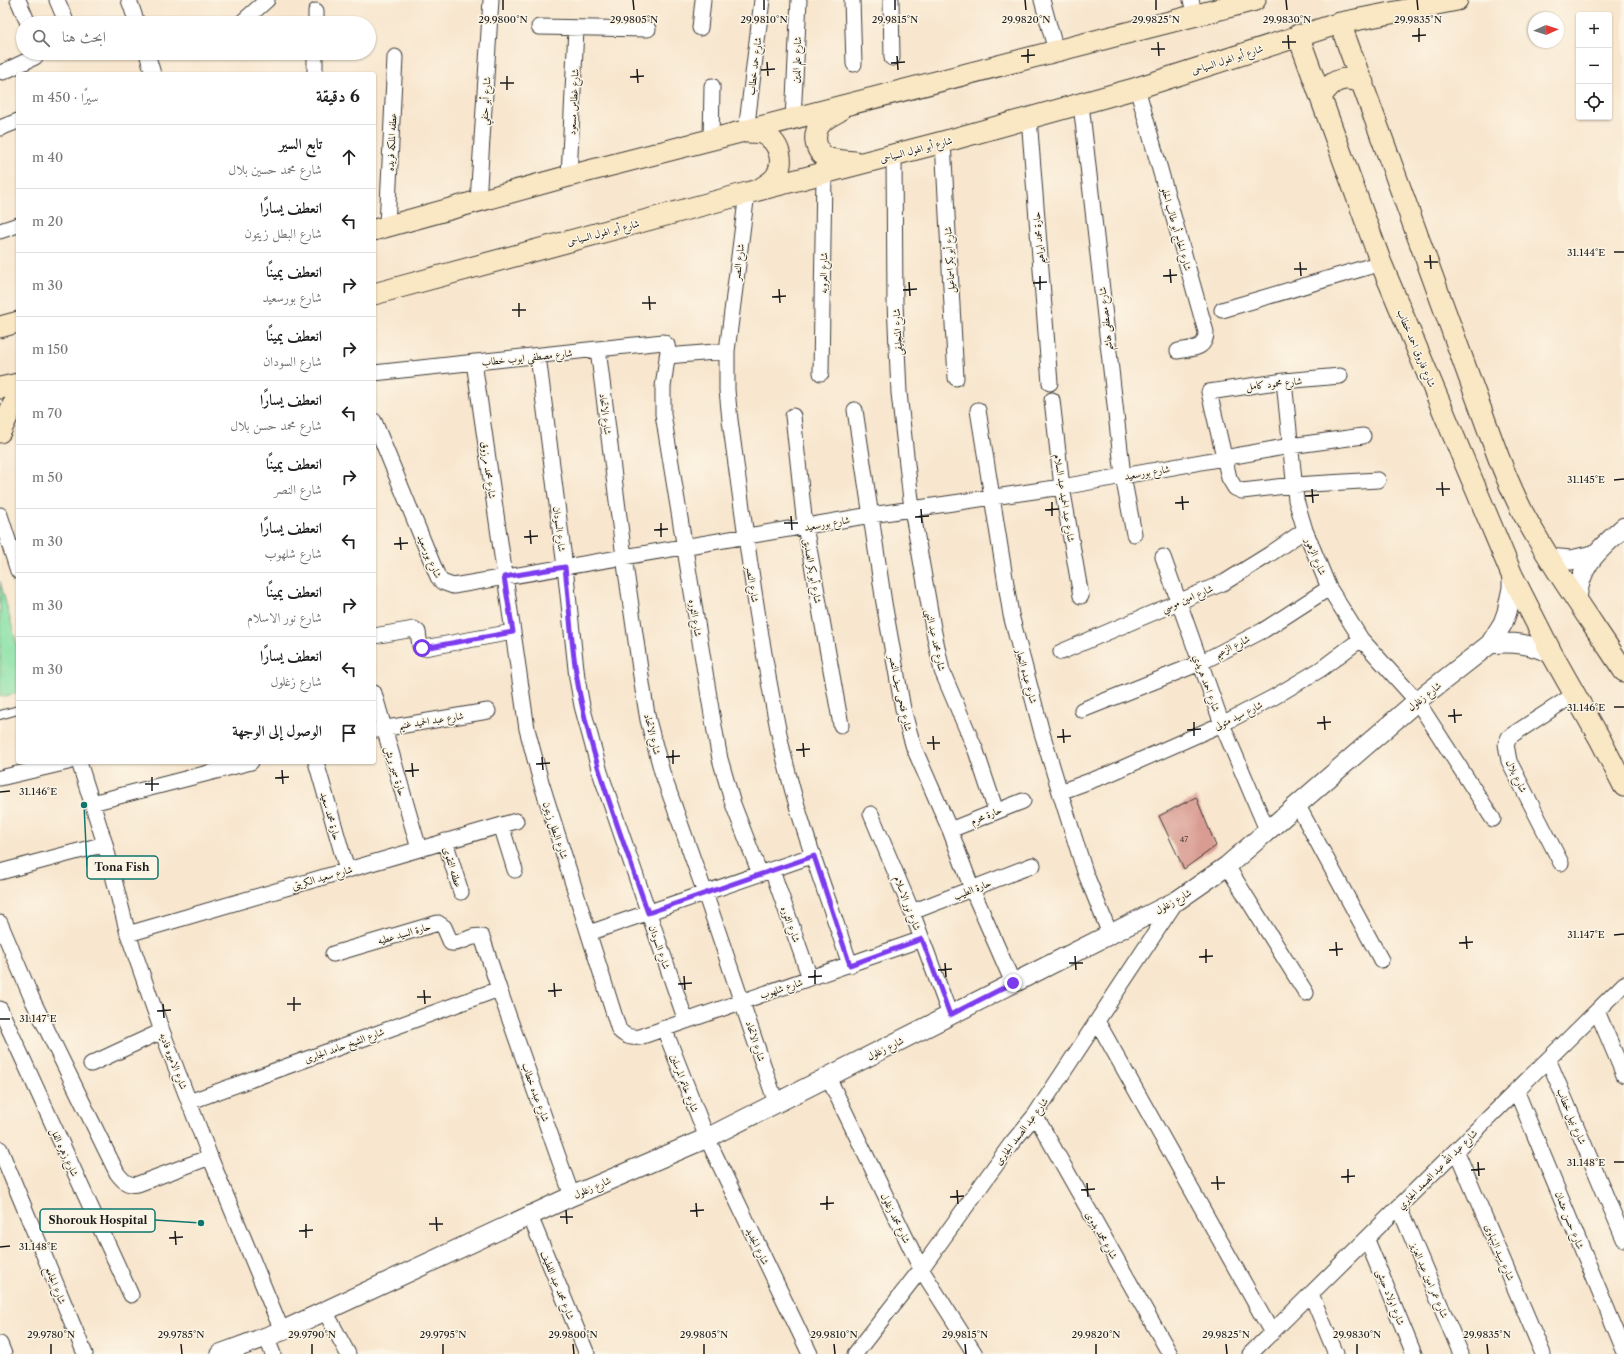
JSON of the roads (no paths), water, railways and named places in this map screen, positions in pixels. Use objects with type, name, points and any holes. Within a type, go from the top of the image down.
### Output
[{"type":"main road","points":[[381,228],[569,176],[746,132],[1056,51],[1193,8],[1255,0]]},
{"type":"main road","name":"شارع أبو الهول السياحى","points":[[376,293],[752,191],[894,155],[1081,104],[1137,88],[1340,23],[1456,0]]},
{"type":"main road","points":[[1340,23],[1501,465],[1523,512],[1550,558],[1577,601],[1622,664]]},
{"type":"main road","name":"شارع فاروق احمد خطاب","points":[[1298,36],[1381,263],[1512,575],[1552,654]]},
{"type":"main road","points":[[1321,97],[1326,89],[1334,82],[1343,79],[1354,79],[1363,83]]},
{"type":"main road","points":[[850,104],[823,121],[818,128],[815,137],[816,146],[821,154],[829,159],[864,162]]},
{"type":"main road","points":[[746,132],[760,133],[768,137],[776,144],[780,153],[781,163],[778,173],[773,180],[752,191]]},
{"type":"main road","points":[[0,327],[16,323]]},
{"type":"main road","points":[[0,388],[16,384]]},
{"type":"main road","points":[[0,432],[16,401]]},
{"type":"main road","points":[[1552,654],[1624,786]]},
{"type":"street","points":[[18,0],[25,16]]},
{"type":"street","points":[[57,0],[64,16]]},
{"type":"street","points":[[129,0],[135,16]]},
{"type":"street","points":[[249,16],[266,0]]},
{"type":"street","name":"شارع أبو حنفي","points":[[478,201],[491,0]]},
{"type":"street","points":[[700,28],[703,0]]},
{"type":"street","name":"شارع حمد خطاب","points":[[746,132],[762,0]]},
{"type":"street","name":"شارع علم الدين","points":[[793,119],[799,0]]},
{"type":"street","points":[[852,0],[854,64]]},
{"type":"street","points":[[891,0],[892,58]]},
{"type":"street","points":[[1042,0],[1056,51]]},
{"type":"street","points":[[539,27],[648,29]]},
{"type":"street","name":"شارع غطاس مسعود","points":[[569,176],[576,28]]},
{"type":"street","name":"عطفه الملكه فريده","points":[[381,228],[395,57]]},
{"type":"street","points":[[3,72],[29,60]]},
{"type":"street","points":[[148,60],[152,72]]},
{"type":"street","points":[[314,72],[315,60]]},
{"type":"street","points":[[711,140],[712,86]]},
{"type":"street","name":"شارع الحاج أبو طالب الحلو","points":[[1137,88],[1206,332],[1204,343],[1200,347],[1178,351]]},
{"type":"street","name":"شارع مصطفى هاشم","points":[[1081,104],[1123,476],[1134,534]]},
{"type":"street","name":"حارة محمد ابراهيم","points":[[1028,118],[1050,383]]},
{"type":"street","points":[[0,128],[16,122]]},
{"type":"street","name":"شارع أبو بكر اسماعيل","points":[[943,142],[956,378]]},
{"type":"street","name":"شارع المنجليفى","points":[[894,155],[895,303],[899,385],[912,509]]},
{"type":"street","name":"شارع العروبه","points":[[821,372],[824,173]]},
{"type":"street","name":"شارع النصر","points":[[752,191],[728,351],[727,390],[730,420],[757,611],[782,748],[799,813],[850,965]]},
{"type":"street","points":[[0,231],[16,226]]},
{"type":"street","points":[[1222,310],[1381,263]]},
{"type":"street","name":"شارع مصطفي ايوب خطاب","points":[[376,373],[663,342],[667,345],[667,356]]},
{"type":"street","name":"شارع الاتحاد","points":[[598,349],[624,557],[648,720],[662,772],[706,893],[776,1103]]},
{"type":"street","points":[[667,356],[728,351]]},
{"type":"street","name":"شارع السودان","points":[[538,356],[565,567],[577,678],[582,706],[600,772],[686,1021]]},
{"type":"street","name":"شارع الثوره","points":[[667,356],[663,387],[663,414],[720,759],[733,804],[766,872],[810,978]]},
{"type":"street","name":"شارع محمد مرزوق","points":[[474,362],[504,577]]},
{"type":"street","name":"شارع محمود كامل","points":[[1224,459],[1209,392],[1284,381],[1340,376]]},
{"type":"street","name":"شارع الزهور","points":[[1284,381],[1296,500],[1305,530],[1330,588],[1361,639],[1417,701],[1493,819]]},
{"type":"street","name":"شارع عبد الحميد عبد السلام","points":[[1052,400],[1062,487],[1081,596]]},
{"type":"street","name":"شارع فتحى سيف النصر","points":[[855,410],[884,603],[903,709],[914,748],[950,830],[972,889],[1013,983]]},
{"type":"street","name":"شارع عبده النجار","points":[[978,410],[1011,615],[1042,733],[1060,792],[1085,872],[1110,934]]},
{"type":"street","name":"شارع أبو بكر الصديق","points":[[793,416],[805,526],[841,725]]},
{"type":"street","name":"شارع بورسعيد","points":[[376,425],[438,578],[442,582],[453,586],[871,515],[1062,487],[1290,446],[1363,436]]},
{"type":"street","points":[[1224,459],[1229,478],[1236,488],[1242,491],[1294,485],[1378,480]]},
{"type":"street","name":"شارع محمد عبد النبى","points":[[912,509],[934,635],[942,671],[976,751],[996,811]]},
{"type":"street","points":[[0,515],[16,565]]},
{"type":"street","points":[[1577,601],[1582,577],[1593,555],[1624,527]]},
{"type":"street","name":"شارع امين موسي","points":[[1061,652],[1225,582],[1305,530]]},
{"type":"street","points":[[1550,558],[1571,560],[1593,555]]},
{"type":"street","name":"شارع احمد هريدي","points":[[1163,557],[1222,724],[1267,830]]},
{"type":"street","name":"شارع زغلول","points":[[220,1354],[274,1334],[572,1196],[706,1138],[1178,900],[1227,866],[1417,701],[1490,644],[1500,629],[1507,612],[1512,588],[1512,575]]},
{"type":"street","name":"شارع البطل زيتون","points":[[504,577],[524,712],[533,753],[619,1030],[625,1036],[632,1038],[664,1028]]},
{"type":"street","name":"شارع الزعيم","points":[[1082,710],[1200,663],[1264,630],[1330,588]]},
{"type":"street","points":[[376,636],[414,629],[418,632],[420,646],[424,648],[513,632]]},
{"type":"street","name":"شارع سيد متولى","points":[[1060,792],[1109,774],[1222,724],[1274,697],[1321,669],[1361,639]]},
{"type":"street","points":[[1490,644],[1502,642],[1528,645],[1552,654]]},
{"type":"street","name":"شارع بلال","points":[[1561,863],[1509,761],[1506,744],[1509,737],[1575,694]]},
{"type":"street","name":"حارة سمير بريش","points":[[376,707],[379,729],[419,849]]},
{"type":"street","name":"شارع عبد الحميد غنيم","points":[[379,729],[488,711]]},
{"type":"street","points":[[0,778],[60,764]]},
{"type":"street","name":"شارع الاميره فاديه","points":[[80,764],[105,844],[128,934],[162,1031],[210,1157],[274,1334],[273,1354]]},
{"type":"street","points":[[92,803],[198,769],[236,764]]},
{"type":"street","name":"حارة محمد سعيد","points":[[317,764],[347,870]]},
{"type":"street","name":"حارة محرم","points":[[950,830],[1023,801]]},
{"type":"street","points":[[1297,804],[1381,960]]},
{"type":"street","name":"شارع نور الاسلام","points":[[871,814],[912,912],[950,1015]]},
{"type":"street","name":"شارع سعيد الكريتى","points":[[128,934],[516,821]]},
{"type":"street","points":[[501,825],[514,847],[515,870]]},
{"type":"street","name":"عطفه التقوى","points":[[445,841],[461,892]]},
{"type":"street","points":[[0,872],[105,844]]},
{"type":"street","points":[[589,933],[814,856]]},
{"type":"street","name":"حارة الطيب","points":[[912,912],[1033,865]]},
{"type":"street","points":[[1227,866],[1306,994]]},
{"type":"street","name":"شارع عبد الصمد الجابرى","points":[[855,1354],[921,1269],[1011,1144],[1034,1115],[1178,900]]},
{"type":"street","points":[[0,923],[33,1001],[117,1173],[122,1180],[128,1184],[138,1184],[210,1157]]},
{"type":"street","name":"حارة السيد عطيه","points":[[333,954],[438,923],[444,927],[451,942],[455,943],[477,936],[482,937],[499,989]]},
{"type":"street","name":"شارع شلهوب","points":[[664,1028],[922,939]]},
{"type":"street","name":"شارع عبد الله عبد الصمد الجابري","points":[[1250,1354],[1367,1240],[1624,984]]},
{"type":"street","name":"شارع الشيخ حامد الجابرى","points":[[189,1102],[499,989]]},
{"type":"street","name":"شارع عبده خطاب","points":[[499,989],[572,1196]]},
{"type":"street","name":"شارع زهره الفل","points":[[0,1009],[131,1295]]},
{"type":"street","points":[[1597,1011],[1624,1075]]},
{"type":"street","points":[[1097,1022],[1272,1333]]},
{"type":"street","name":"شارع خاتم المرسلين","points":[[664,1028],[706,1138]]},
{"type":"street","points":[[91,1064],[162,1031]]},
{"type":"street","name":"شارع نبيل خطاب","points":[[1548,1059],[1624,1239]]},
{"type":"street","name":"شارع محمد زغلول","points":[[828,1076],[921,1269],[975,1354]]},
{"type":"street","name":"شارع حسن عثمان","points":[[1516,1090],[1624,1350]]},
{"type":"street","name":"شارع محمد بدوى","points":[[1034,1115],[1170,1354]]},
{"type":"street","name":"شارع الجديد","points":[[706,1138],[810,1354]]},
{"type":"street","name":"شارع الجامع","points":[[0,1149],[85,1354]]},
{"type":"street","name":"شارع سيد البنهاوى","points":[[1456,1150],[1544,1354]]},
{"type":"street","name":"شارع عمر امين عبد العزيز","points":[[1399,1207],[1461,1354]]},
{"type":"street","name":"شارع محمد عبد اللطيف","points":[[530,1216],[587,1354]]},
{"type":"street","name":"شارع اولاد حبشى","points":[[1367,1240],[1414,1354]]},
{"type":"street","points":[[1311,1294],[1336,1354]]},
{"type":"street","points":[[325,1311],[348,1354]]},
{"type":"street","points":[[0,1344],[4,1354]]},
{"type":"lane","points":[[0,715],[16,711]]},
{"type":"place","name":"Tona Fish","points":[[84,805]]},
{"type":"place","name":"Shorouk Hospital","points":[[201,1223]]}]
